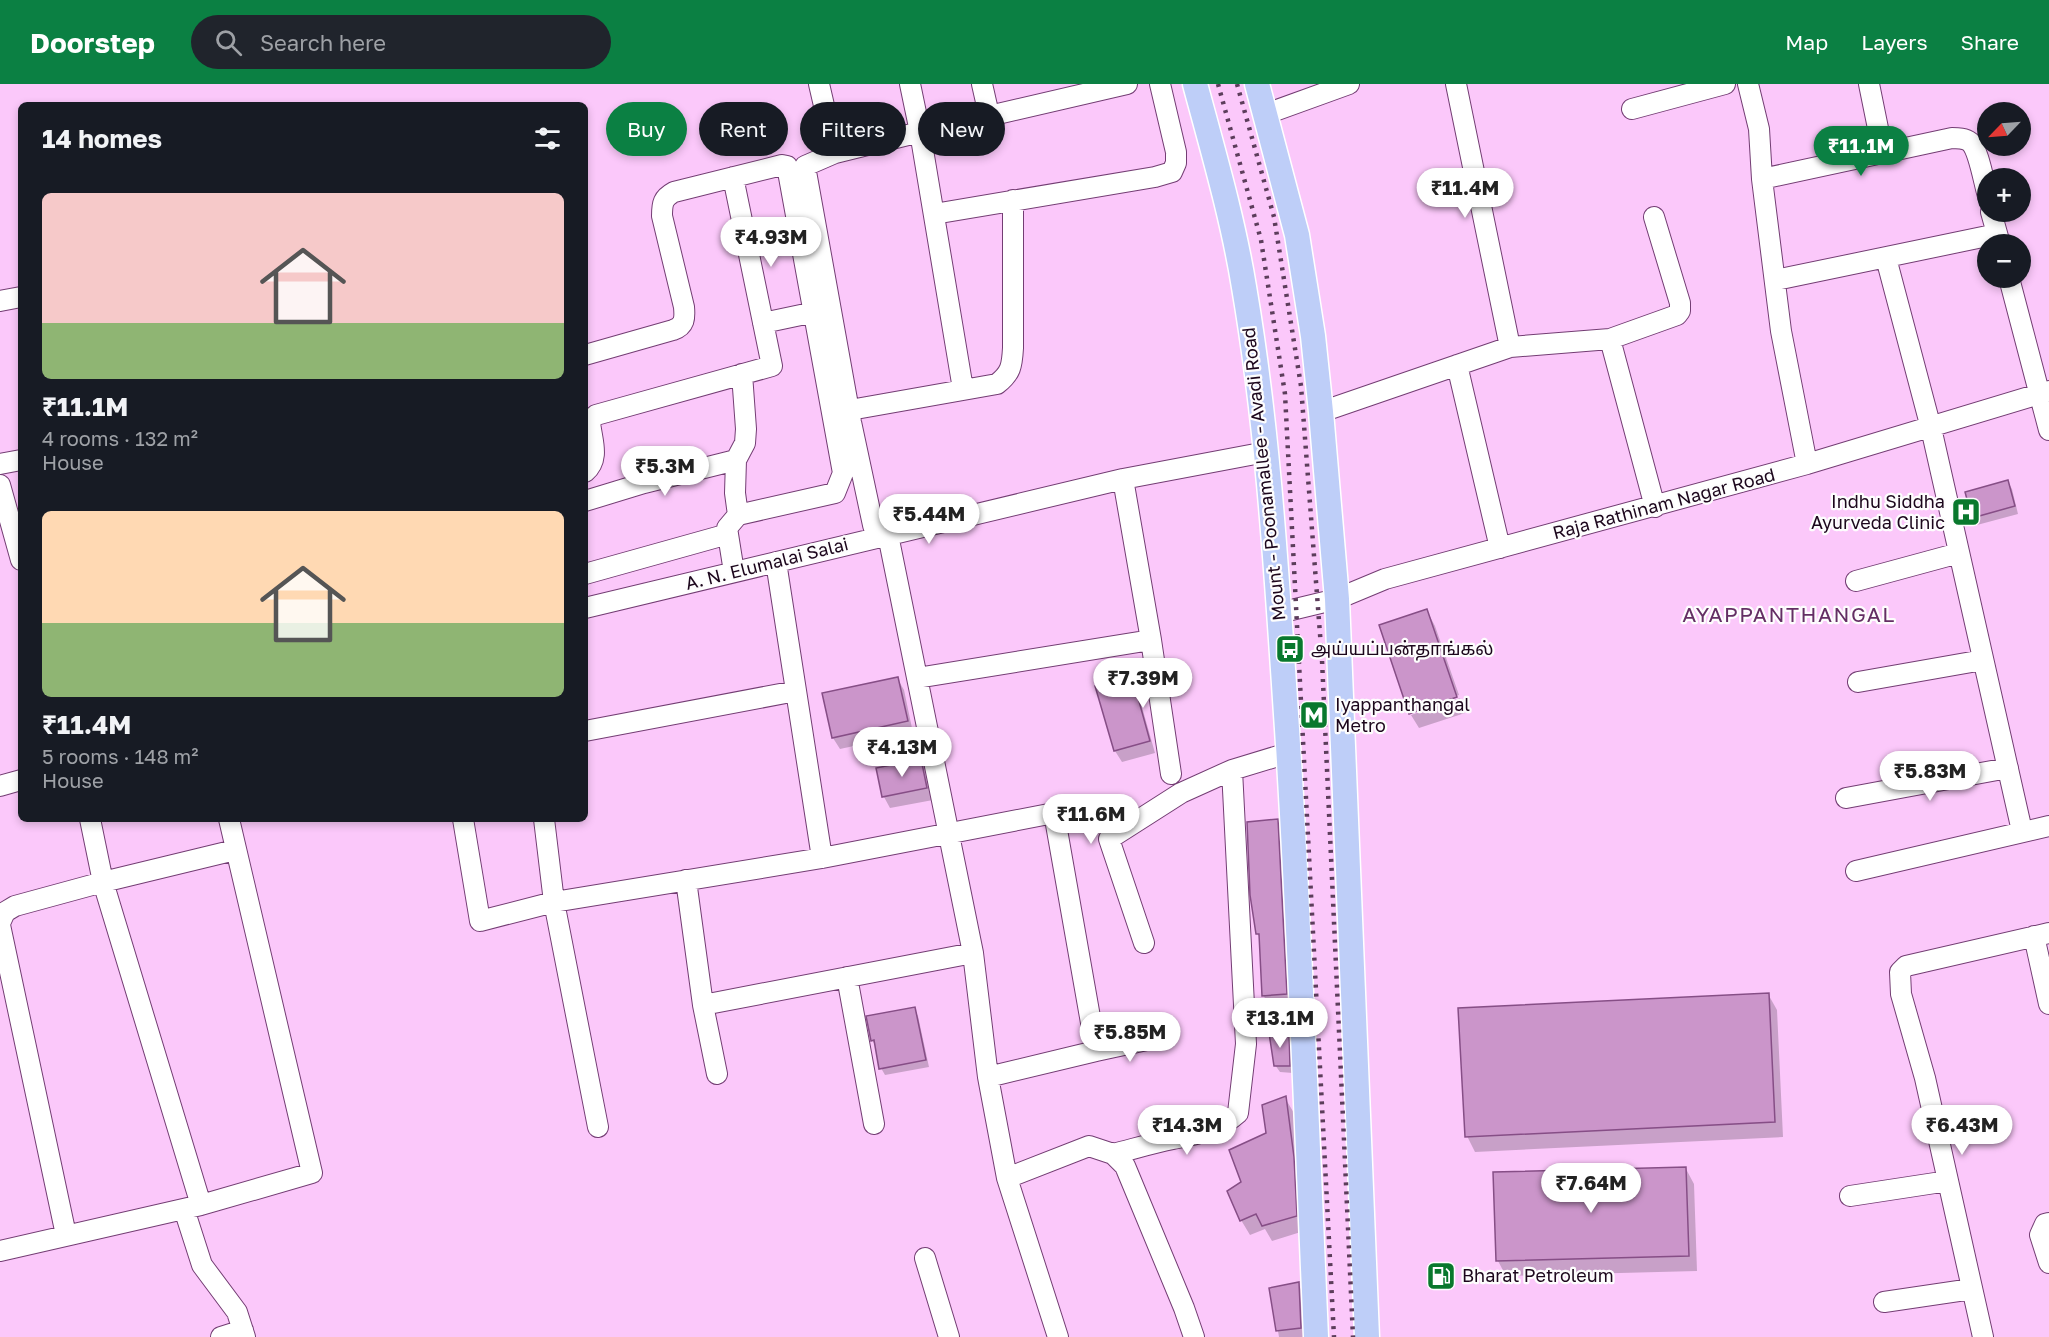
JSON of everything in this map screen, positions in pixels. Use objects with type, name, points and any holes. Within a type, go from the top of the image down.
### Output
[{"type":"main road","name":"Mount - Poonamallee - Avadi Road","points":[[1195,84],[1219,173],[1244,286],[1266,452],[1298,889],[1316,1337]]},
{"type":"main road","points":[[1257,84],[1297,235],[1313,336],[1321,412],[1337,599],[1367,1337]]},
{"type":"street","points":[[819,84],[823,102]]},
{"type":"street","points":[[910,84],[918,122]]},
{"type":"street","points":[[982,84],[986,102]]},
{"type":"street","points":[[1005,110],[1061,92],[1127,84]]},
{"type":"street","points":[[934,214],[1155,177],[1172,172],[1176,163],[1176,152],[1160,84]]},
{"type":"street","points":[[1266,114],[1349,84]]},
{"type":"street","points":[[1456,84],[1510,347]]},
{"type":"street","points":[[1632,109],[1725,84]]},
{"type":"street","points":[[1748,84],[1759,129],[1762,179],[1787,363],[1807,464]]},
{"type":"street","points":[[1869,84],[1883,153]]},
{"type":"street","points":[[1762,179],[1952,138],[1969,141],[1975,147],[1981,168]]},
{"type":"street","points":[[828,156],[805,166],[850,410],[873,525],[883,536],[917,678],[973,953],[988,1077],[1007,1178],[1058,1337]]},
{"type":"street","points":[[924,156],[963,389]]},
{"type":"street","points":[[588,354],[673,330],[684,323],[684,307],[662,216],[662,202],[666,196],[733,177],[782,165],[787,166],[842,465],[842,479],[835,493],[738,515],[727,528],[734,572]]},
{"type":"street","points":[[588,468],[595,454],[590,421],[596,415],[772,366],[733,177]]},
{"type":"street","points":[[850,410],[997,384],[1008,375],[1012,362],[1013,200]]},
{"type":"street","points":[[1321,412],[1510,347],[1610,339],[1673,317],[1680,311],[1680,303],[1654,217]]},
{"type":"street","points":[[1776,280],[1977,243]]},
{"type":"street","points":[[1886,258],[1931,428],[2022,831]]},
{"type":"street","points":[[2012,288],[2044,393],[2049,430]]},
{"type":"street","points":[[0,301],[18,298]]},
{"type":"street","points":[[763,323],[815,312]]},
{"type":"street","points":[[1610,339],[1654,507]]},
{"type":"street","points":[[1457,365],[1500,548]]},
{"type":"street","points":[[738,515],[735,493],[736,460],[745,443],[746,429],[742,374]]},
{"type":"street","name":"Raja Rathinam Nagar Road","points":[[1279,613],[1337,599],[1385,579],[1807,464],[2044,393]]},
{"type":"street","name":"A. N. Elumalai Salai","points":[[588,607],[1123,479],[1266,452]]},
{"type":"street","points":[[588,500],[644,483],[736,460]]},
{"type":"street","points":[[0,464],[18,461]]},
{"type":"street","points":[[1123,479],[1172,774]]},
{"type":"street","points":[[0,485],[18,549]]},
{"type":"street","points":[[588,573],[728,534]]},
{"type":"street","points":[[1856,581],[1959,553]]},
{"type":"street","points":[[777,562],[822,858]]},
{"type":"street","points":[[917,678],[1151,640]]},
{"type":"street","points":[[1858,682],[1983,660]]},
{"type":"street","points":[[588,730],[796,691]]},
{"type":"street","points":[[1144,943],[1109,840],[1181,792],[1232,770],[1288,753]]},
{"type":"street","points":[[1846,798],[2008,768]]},
{"type":"street","points":[[1113,1154],[1200,1135],[1215,1130],[1238,1113],[1246,1044],[1232,770]]},
{"type":"street","points":[[0,786],[18,781]]},
{"type":"street","points":[[464,822],[480,921],[554,902],[822,858],[1054,813],[1096,1051]]},
{"type":"street","points":[[91,822],[103,882],[192,1207],[202,1265],[237,1312],[244,1333],[221,1337]]},
{"type":"street","points":[[0,1251],[192,1207],[312,1173],[230,822]]},
{"type":"street","points":[[544,822],[554,902],[598,1127]]},
{"type":"street","points":[[1856,871],[2049,826]]},
{"type":"street","points":[[66,1235],[0,922],[5,912],[15,906],[235,850]]},
{"type":"street","points":[[686,880],[703,1005],[717,1074]]},
{"type":"street","points":[[1983,1337],[1926,1078],[1901,994],[1900,972],[1906,966],[2042,935],[2049,1004]]},
{"type":"street","points":[[703,1005],[973,953]]},
{"type":"street","points":[[847,977],[874,1124]]},
{"type":"street","points":[[988,1077],[1156,1038]]},
{"type":"street","points":[[1007,1178],[1089,1146],[1113,1154],[1125,1166],[1194,1337]]},
{"type":"street","points":[[1850,1196],[1948,1181]]},
{"type":"street","points":[[2049,1223],[2045,1224],[2040,1235],[2049,1263]]},
{"type":"street","points":[[925,1258],[949,1337]]},
{"type":"street","points":[[1884,1302],[1972,1289]]},
{"type":"building","points":[[2008,480],[2015,506],[1972,518],[1965,492]]},
{"type":"building","points":[[1427,609],[1457,697],[1409,714],[1379,625]]},
{"type":"building","points":[[1130,676],[1150,741],[1114,751],[1095,686]]},
{"type":"building","points":[[898,677],[908,721],[832,738],[822,693]]},
{"type":"building","points":[[921,759],[927,788],[882,797],[876,768]]},
{"type":"building","points":[[1278,819],[1287,994],[1262,996],[1259,934],[1256,934],[1250,895],[1247,822]]},
{"type":"building","points":[[1769,993],[1775,1122],[1465,1137],[1458,1008]]},
{"type":"building","points":[[915,1007],[926,1060],[879,1069],[874,1040],[871,1041],[866,1016]]},
{"type":"building","points":[[1289,1032],[1290,1066],[1274,1066],[1269,1033]]},
{"type":"building","points":[[1286,1096],[1294,1157],[1297,1216],[1262,1226],[1256,1214],[1240,1221],[1227,1191],[1241,1182],[1229,1150],[1266,1133],[1262,1105]]},
{"type":"building","points":[[1686,1167],[1689,1256],[1496,1261],[1493,1172]]},
{"type":"building","points":[[1299,1282],[1301,1328],[1276,1331],[1269,1288]]},
{"type":"railway","points":[[1218,84],[1261,240],[1285,394],[1334,1337]]},
{"type":"railway","points":[[1237,84],[1274,217],[1301,386],[1322,660],[1353,1337]]},
{"type":"place","name":"Indhu Siddha Ayurveda Clinic","points":[[1966,512]]},
{"type":"place","name":"அய்யப்பன்தாங்கல்","points":[[1290,649]]},
{"type":"place","name":"Iyappanthangal Metro","points":[[1314,715]]},
{"type":"place","name":"Bharat Petroleum","points":[[1441,1276]]},
{"type":"district","name":"AYAPPANTHANGAL","points":[[1789,615]]}]
